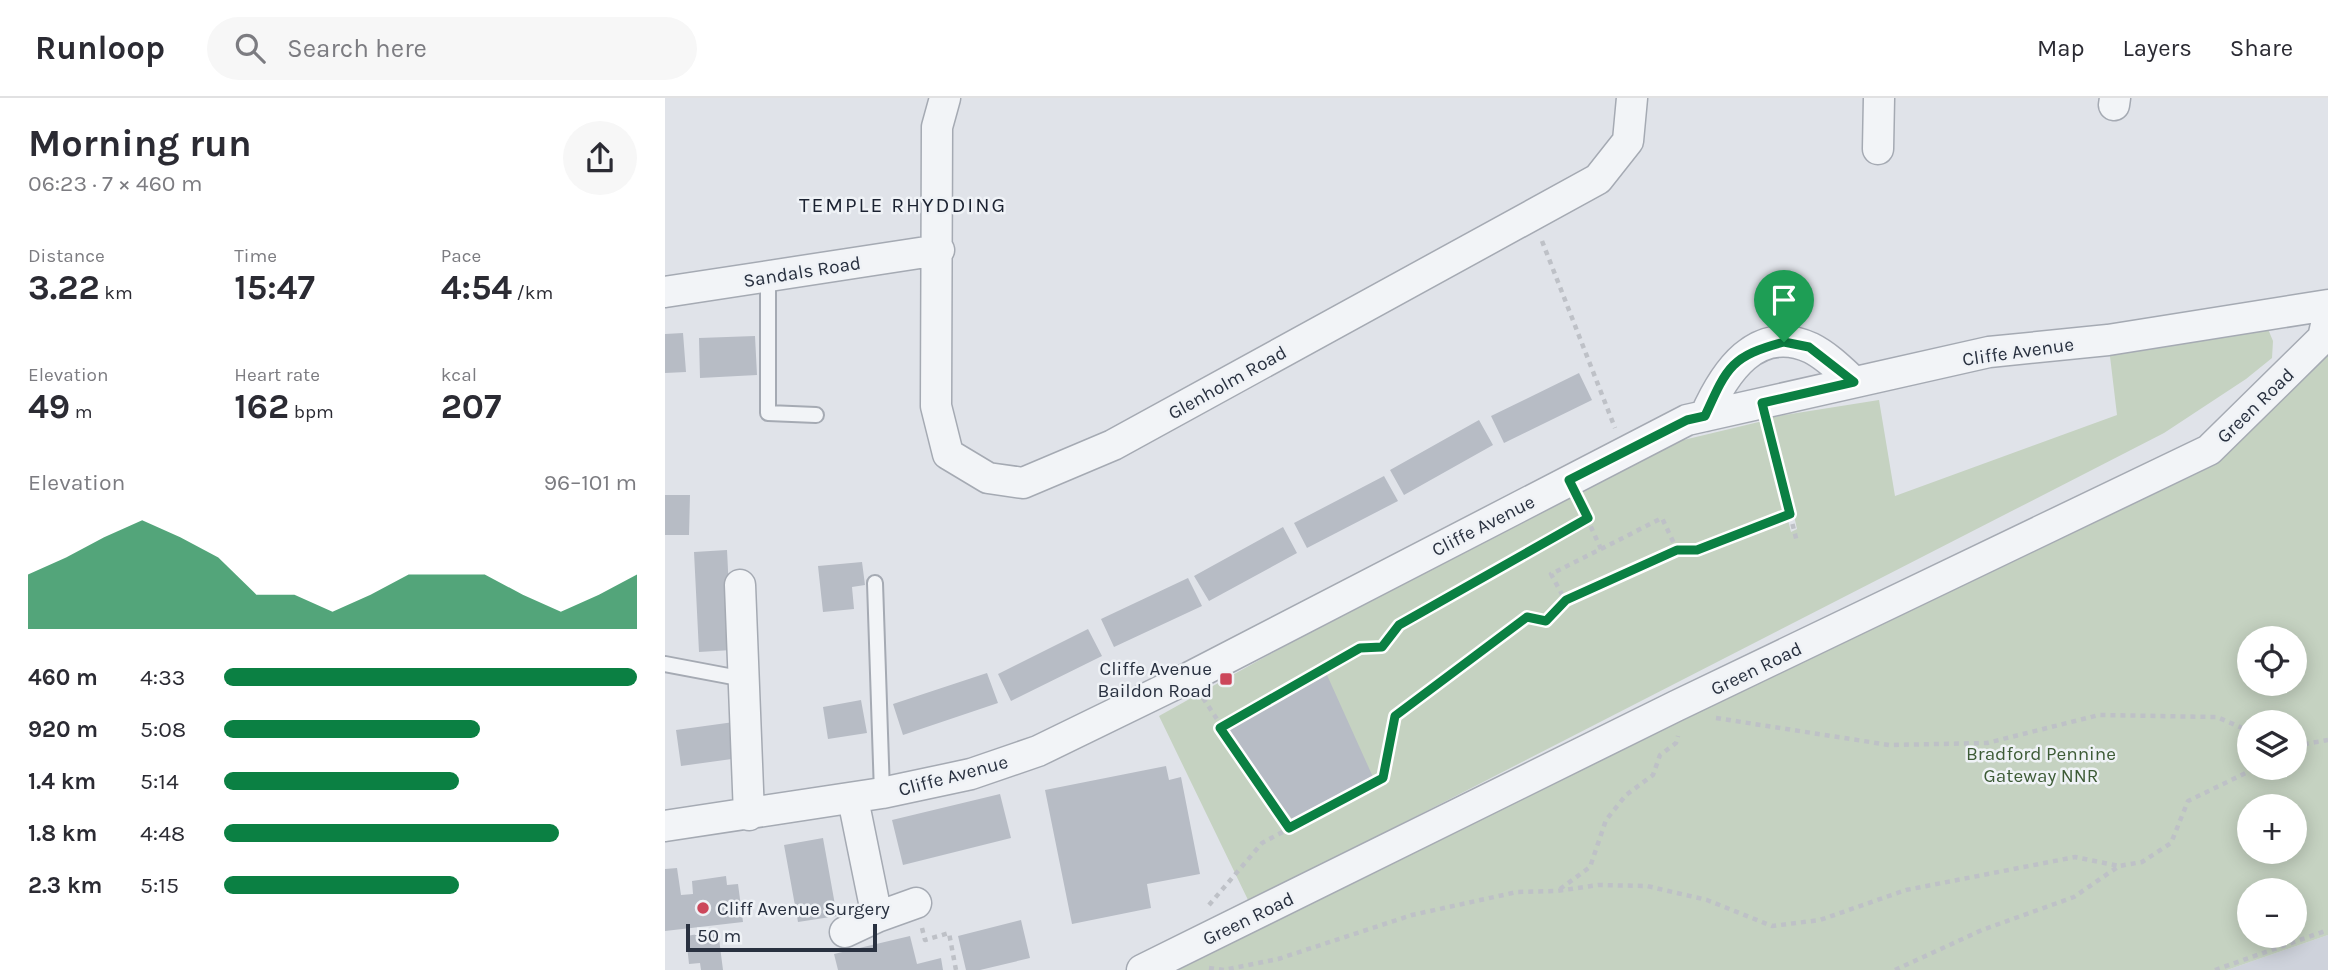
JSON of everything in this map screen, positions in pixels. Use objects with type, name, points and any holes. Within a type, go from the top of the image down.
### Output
[{"type":"street","name":"Glenholm Road","points":[[946,98],[937,127],[939,250],[936,406],[948,454],[988,478],[1023,483],[1113,445],[1598,179],[1627,141],[1632,98]]},
{"type":"street","points":[[1878,149],[1879,98]]},
{"type":"street","name":"Sandals Road","points":[[665,292],[939,250]]},
{"type":"street","name":"Cliffe Avenue","points":[[665,826],[853,799],[971,774],[1038,751],[1189,677],[1687,420],[1989,352],[2108,340],[2328,305]]},
{"type":"street","name":"Green Road","points":[[1149,967],[1676,706],[2209,450],[2323,338],[2328,316]]},
{"type":"street","points":[[1705,416],[1730,368],[1749,351],[1784,342],[1809,347],[1854,382]]},
{"type":"street","points":[[740,585],[748,815]]},
{"type":"street","points":[[853,799],[877,917]]},
{"type":"street","points":[[845,932],[916,903]]},
{"type":"lane","points":[[768,276],[768,413],[816,415]]},
{"type":"lane","points":[[875,583],[882,793]]},
{"type":"lane","points":[[665,664],[744,679]]},
{"type":"path","points":[[1532,215],[1625,452]]},
{"type":"path","points":[[1762,403],[1797,542]]},
{"type":"path","points":[[1569,480],[1601,549]]},
{"type":"path","points":[[1262,843],[1383,778],[1395,716],[1527,617],[1546,621],[1566,600],[1677,550],[1697,550],[1790,514]]},
{"type":"path","points":[[1289,828],[1220,728],[1360,648],[1382,647],[1399,625],[1588,518]]},
{"type":"path","points":[[1566,600],[1551,574],[1662,518],[1677,550]]},
{"type":"path","points":[[1557,891],[1590,867],[1606,820],[1626,795],[1653,775],[1660,755],[1676,743],[1680,726],[1676,706],[1713,718],[1756,726],[1889,745],[1987,743],[2099,715],[2217,717],[2237,726]]},
{"type":"path","points":[[2307,744],[2328,740]]},
{"type":"path","points":[[1149,967],[1224,970],[1315,949],[1412,915],[1464,902],[1517,892],[1557,891],[1598,885],[1647,886],[1707,900],[1772,926],[1820,920],[1906,890],[2075,857],[2119,866],[2142,862],[2171,843],[2188,801],[2237,777]]},
{"type":"path","points":[[1895,970],[1982,930],[2074,897],[2119,866]]},
{"type":"path","points":[[916,903],[925,940],[949,933],[956,970]]},
{"type":"path","points":[[2215,970],[2328,930]]},
{"type":"shaded area","points":[[2328,935],[2328,970],[2227,970],[2290,948],[2307,948],[2307,942]]},
{"type":"green space","points":[[2268,329],[2273,341],[2272,358],[2246,379],[2164,433],[1249,902],[1159,716],[1414,574],[1675,442],[1763,421],[1790,514],[1787,516],[1791,532],[1797,529],[1772,417],[1879,400],[1895,496],[2117,415],[2109,348]]},
{"type":"green space","name":"Bradford Pennine Gateway NNR","points":[[2328,354],[2328,935],[2307,942],[2307,878],[2237,878],[2237,948],[2290,948],[2227,970],[1145,970],[2213,455]]},
{"type":"building","points":[[683,333],[686,372],[665,373],[665,334]]},
{"type":"building","points":[[755,336],[757,375],[700,378],[699,338]]},
{"type":"building","points":[[1579,373],[1592,400],[1504,443],[1491,416]]},
{"type":"building","points":[[1479,420],[1493,445],[1404,495],[1390,470]]},
{"type":"building","points":[[1384,476],[1398,501],[1307,548],[1294,523]]},
{"type":"building","points":[[665,495],[690,495],[689,535],[665,535]]},
{"type":"building","points":[[1283,527],[1297,553],[1209,601],[1194,576]]},
{"type":"building","points":[[727,550],[732,650],[699,652],[694,552]]},
{"type":"building","points":[[862,562],[865,585],[852,587],[854,609],[823,612],[818,566]]},
{"type":"building","points":[[1188,578],[1202,606],[1114,647],[1101,619]]},
{"type":"building","points":[[1088,629],[1102,656],[1011,701],[998,674]]},
{"type":"building","points":[[987,673],[998,703],[903,735],[893,704]]},
{"type":"building","points":[[1327,675],[1373,777],[1292,819],[1227,730]]},
{"type":"building","points":[[861,700],[867,733],[828,739],[823,707]]},
{"type":"building","points":[[734,722],[739,758],[681,766],[676,730]]},
{"type":"building","points":[[1166,766],[1169,780],[1181,777],[1200,874],[1147,884],[1151,908],[1072,924],[1045,790]]},
{"type":"building","points":[[1000,794],[1011,838],[903,865],[892,820]]},
{"type":"building","points":[[823,838],[837,916],[798,922],[784,845]]},
{"type":"building","name":"Cliff Avenue Surgery","points":[[677,868],[681,895],[693,894],[692,881],[726,876],[727,885],[738,884],[743,922],[665,931],[665,869]]},
{"type":"building","points":[[1021,920],[1030,958],[980,970],[966,970],[958,936]]},
{"type":"building","points":[[718,931],[723,970],[701,970],[700,963],[689,964],[686,936]]},
{"type":"building","points":[[910,936],[917,964],[941,958],[943,970],[838,970],[834,954]]},
{"type":"place","name":"Cliffe Avenue Baildon Road","points":[[1226,679]]},
{"type":"place","name":"Cliff Avenue Surgery","points":[[703,908]]},
{"type":"district","name":"TEMPLE RHYDDING","points":[[903,205]]},
{"type":"route","points":[[1784,342],[1809,347],[1826,357],[1854,382],[1762,403],[1790,514],[1697,550],[1677,550],[1566,600],[1546,621],[1527,617],[1395,716],[1383,778],[1289,828],[1220,728],[1360,648],[1382,647],[1399,625],[1588,518],[1569,480],[1687,420],[1705,416],[1730,368],[1749,351],[1784,342]]}]
